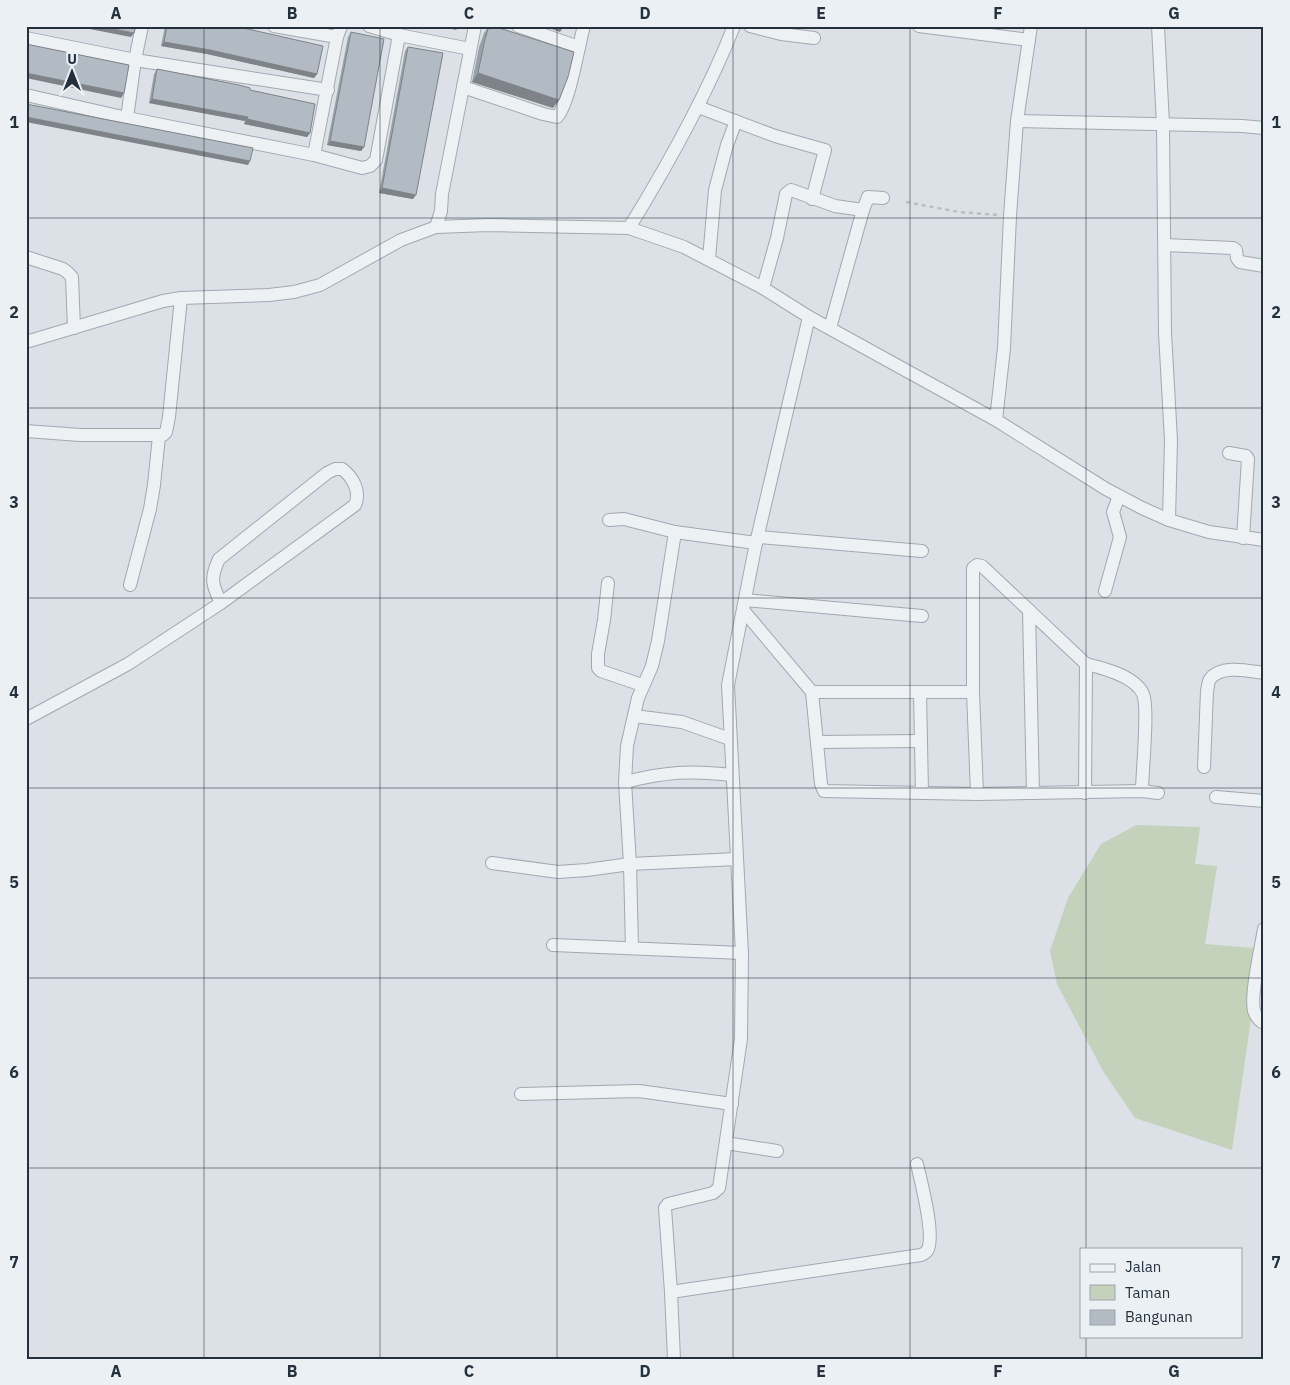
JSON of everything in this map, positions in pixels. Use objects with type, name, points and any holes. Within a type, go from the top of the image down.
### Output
[{"type":"street","points":[[127,118],[142,26]]},
{"type":"street","points":[[274,26],[339,32],[314,155]]},
{"type":"street","points":[[369,26],[399,35],[470,49]]},
{"type":"street","points":[[436,227],[441,210],[442,194],[475,26]]},
{"type":"street","points":[[518,26],[579,47]]},
{"type":"street","points":[[463,87],[557,117],[561,112],[570,85],[584,26]]},
{"type":"street","points":[[629,228],[698,107],[734,26]]},
{"type":"street","points":[[750,26],[781,34],[814,38]]},
{"type":"street","points":[[919,26],[1029,40]]},
{"type":"street","points":[[996,420],[1004,348],[1010,216],[1017,121],[1031,26]]},
{"type":"street","points":[[1158,26],[1162,125],[1164,333],[1170,440],[1169,520]]},
{"type":"street","points":[[26,95],[127,118],[314,155],[362,168],[370,166],[376,160],[399,35]]},
{"type":"street","points":[[26,38],[135,60],[328,90]]},
{"type":"street","points":[[698,107],[776,136],[825,150],[812,199]]},
{"type":"street","points":[[709,260],[715,190],[736,121]]},
{"type":"street","points":[[1017,121],[1264,128]]},
{"type":"street","points":[[763,288],[777,238],[786,194],[791,190],[835,206],[863,210]]},
{"type":"street","points":[[830,328],[868,197],[883,198]]},
{"type":"street","points":[[26,342],[162,301],[181,298],[269,295],[294,292],[320,285],[402,240],[436,227],[489,225],[629,228],[656,236],[709,260],[763,288],[809,317],[996,420],[1119,496],[1142,508],[1169,520],[1210,532],[1264,540]]},
{"type":"street","points":[[1164,245],[1233,248],[1236,250],[1237,258],[1240,262],[1264,266]]},
{"type":"street","points":[[26,257],[63,269],[72,277],[74,328]]},
{"type":"street","points":[[26,431],[80,435],[159,436],[166,432],[181,298]]},
{"type":"street","points":[[674,1359],[665,1208],[668,1204],[713,1193],[719,1188],[741,1039],[742,953],[728,686],[757,540],[809,317]]},
{"type":"street","points":[[130,585],[150,509],[159,436]]},
{"type":"street","points":[[1229,453],[1246,456],[1248,459],[1243,538]]},
{"type":"street","points":[[26,719],[128,664],[221,603],[355,505],[358,494],[350,476],[342,469],[327,473],[219,559],[213,572],[212,580],[221,603]]},
{"type":"street","points":[[1105,591],[1120,537],[1113,512],[1119,496]]},
{"type":"street","points":[[609,520],[638,522],[675,532],[757,540],[922,551]]},
{"type":"street","points":[[632,948],[630,864],[625,782],[627,746],[642,686],[652,666],[658,641],[675,532]]},
{"type":"street","points":[[976,794],[973,692],[973,568],[976,565],[982,566],[1086,664],[1108,669],[1134,683],[1143,694],[1145,710],[1142,791]]},
{"type":"street","points":[[608,583],[598,654],[598,668],[601,671],[642,686]]},
{"type":"street","points":[[744,605],[922,616]]},
{"type":"street","points":[[744,605],[812,692],[821,784],[824,791],[922,794],[1033,794],[1142,791],[1158,793]]},
{"type":"street","points":[[1029,610],[1033,794]]},
{"type":"street","points":[[1085,793],[1086,664]]},
{"type":"street","points":[[1204,767],[1207,691],[1210,680],[1217,673],[1227,670],[1264,673]]},
{"type":"street","points":[[812,692],[973,692]]},
{"type":"street","points":[[920,692],[922,794]]},
{"type":"street","points":[[634,716],[682,722],[730,739]]},
{"type":"street","points":[[818,742],[920,742]]},
{"type":"street","points":[[625,782],[657,774],[683,771],[732,775]]},
{"type":"street","points":[[1216,798],[1264,801]]},
{"type":"street","points":[[492,863],[558,872],[630,864],[737,859]]},
{"type":"street","points":[[1264,929],[1253,997],[1254,1011],[1260,1021],[1264,1023]]},
{"type":"street","points":[[553,945],[742,953]]},
{"type":"street","points":[[522,1094],[639,1091],[732,1104]]},
{"type":"street","points":[[726,1143],[777,1151]]},
{"type":"street","points":[[671,1292],[921,1255],[926,1252],[928,1247],[930,1226],[917,1164]]},
{"type":"path","points":[[906,202],[959,212],[1010,216]]},
{"type":"green space","points":[[1136,825],[1200,827],[1195,864],[1217,866],[1205,944],[1254,948],[1251,1019],[1232,1150],[1135,1118],[1103,1071],[1057,984],[1050,951],[1068,898],[1101,844]]},
{"type":"building","points":[[98,26],[136,26],[134,33]]},
{"type":"building","points":[[167,26],[239,26],[323,46],[317,74],[210,50],[164,42]]},
{"type":"building","points":[[489,26],[574,52],[568,77],[559,100],[478,73]]},
{"type":"building","points":[[351,32],[384,39],[364,147],[330,141]]},
{"type":"building","points":[[26,44],[129,65],[124,93],[26,73]]},
{"type":"building","points":[[408,47],[443,53],[416,195],[382,188]]},
{"type":"building","points":[[157,69],[239,85],[250,88],[250,90],[315,104],[310,133],[247,119],[248,117],[152,99]]},
{"type":"building","points":[[26,104],[253,148],[250,161],[26,117]]}]
